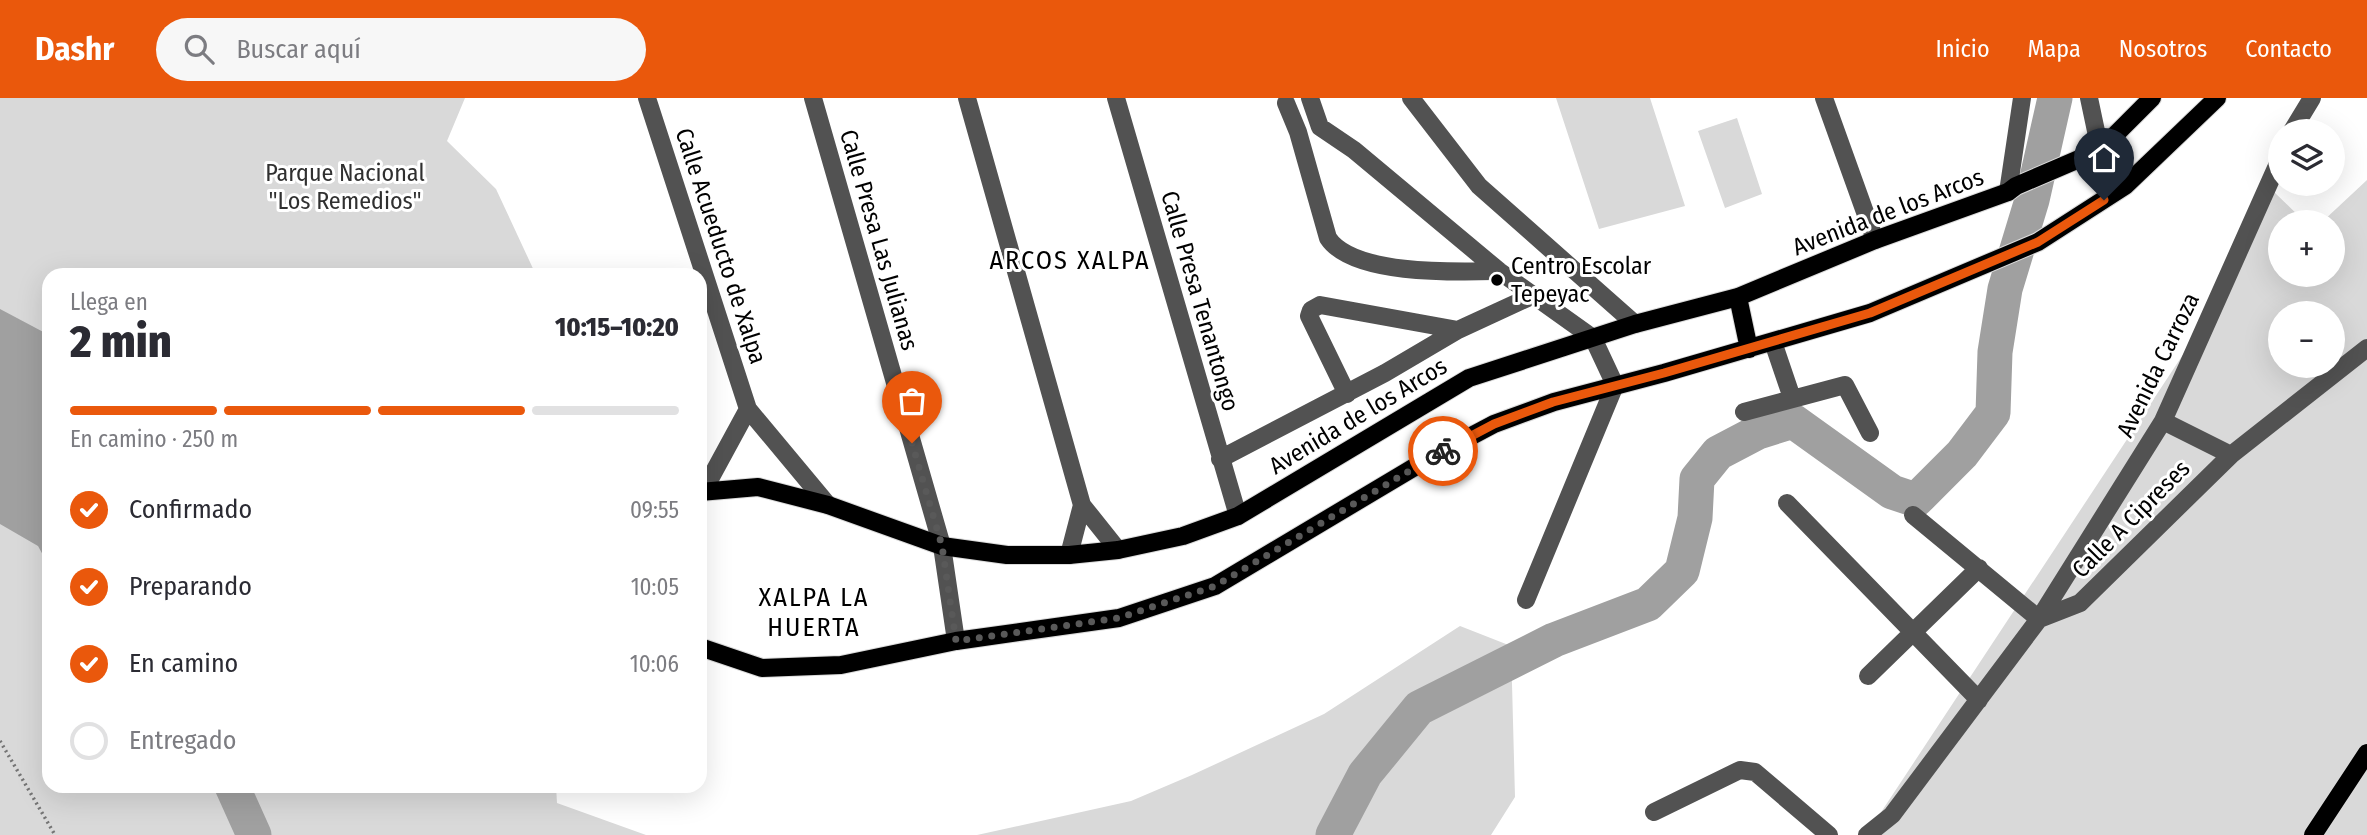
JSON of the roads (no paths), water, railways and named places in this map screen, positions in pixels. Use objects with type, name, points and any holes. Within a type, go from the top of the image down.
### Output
[{"type":"main road","points":[[2017,187],[2100,150],[2152,98]]},
{"type":"main road","points":[[707,649],[762,667],[841,665],[956,641],[1119,618],[1215,586],[1428,459],[1494,424],[1553,402],[1870,313],[2038,242],[2125,186],[2217,98]]},
{"type":"main road","name":"Avenida de los Arcos","points":[[707,491],[758,487],[828,505],[942,546],[1007,555],[1069,555],[1118,550],[1183,536],[1238,516],[1469,378],[1635,324],[1738,297],[1875,240],[2017,187]]},
{"type":"main road","points":[[1738,297],[1749,349]]},
{"type":"main road","points":[[2313,835],[2367,753]]},
{"type":"street","name":"Calle Acueducto de Xalpa","points":[[647,98],[702,268]]},
{"type":"street","name":"Calle Presa Las Julianas","points":[[813,98],[942,546],[956,641]]},
{"type":"street","points":[[967,98],[1082,505],[1118,550]]},
{"type":"street","name":"Calle Presa Tenantongo","points":[[1116,98],[1238,516]]},
{"type":"street","points":[[1310,98],[1320,127],[1354,150],[1499,271],[1594,338],[1615,386],[1526,600]]},
{"type":"street","points":[[1411,98],[1479,186],[1635,324]]},
{"type":"street","points":[[1824,98],[1875,240]]},
{"type":"street","points":[[2017,187],[2022,98]]},
{"type":"street","points":[[2017,187],[2031,115],[2031,98]]},
{"type":"street","points":[[2089,98],[2100,150]]},
{"type":"street","points":[[2299,119],[2312,98]]},
{"type":"street","points":[[1286,103],[1298,132],[1328,238],[1334,247],[1346,254],[1397,269],[1451,273],[1499,271]]},
{"type":"street","points":[[1298,132],[1320,127]]},
{"type":"street","name":"Avenida Carroza","points":[[2039,619],[2163,421],[2268,186]]},
{"type":"street","name":"Calle Acueducto de Xalpa","points":[[707,283],[748,409],[828,505]]},
{"type":"street","points":[[1220,459],[1347,394],[1458,330],[1534,295]]},
{"type":"street","points":[[1347,394],[1309,316],[1311,310],[1320,305],[1458,330]]},
{"type":"street","points":[[1773,342],[1792,398]]},
{"type":"street","name":"Calle A Cipreses","points":[[2039,619],[2080,603],[2231,455],[2367,348]]},
{"type":"street","points":[[1744,412],[1845,385],[1870,433]]},
{"type":"street","points":[[707,482],[748,409]]},
{"type":"street","points":[[2163,421],[2231,455]]},
{"type":"street","points":[[1787,503],[1979,700]]},
{"type":"street","points":[[1069,555],[1082,505]]},
{"type":"street","points":[[1867,835],[1892,815],[2039,619],[1913,515]]},
{"type":"street","points":[[1868,676],[1979,568]]},
{"type":"street","points":[[1654,812],[1740,770],[1748,771],[1755,772],[1829,835]]},
{"type":"waterway","points":[[1333,835],[1365,774],[1419,708],[1554,640],[1648,604],[1682,571],[1695,518],[1697,479],[1718,453],[1758,432],[1793,421],[1892,492],[1916,500],[1962,454],[1993,413],[1995,352],[2005,289],[2032,200],[2055,98]]},
{"type":"waterway","points":[[235,793],[254,835]]},
{"type":"place","name":"Centro Escolar Tepeyac","points":[[1497,280]]},
{"type":"district","name":"ARCOS XALPA","points":[[1070,260]]},
{"type":"district","name":"XALPA LA HUERTA","points":[[814,612]]},
{"type":"park label","name":"Parque Nacional \"Los Remedios\"","points":[[345,187]]}]
